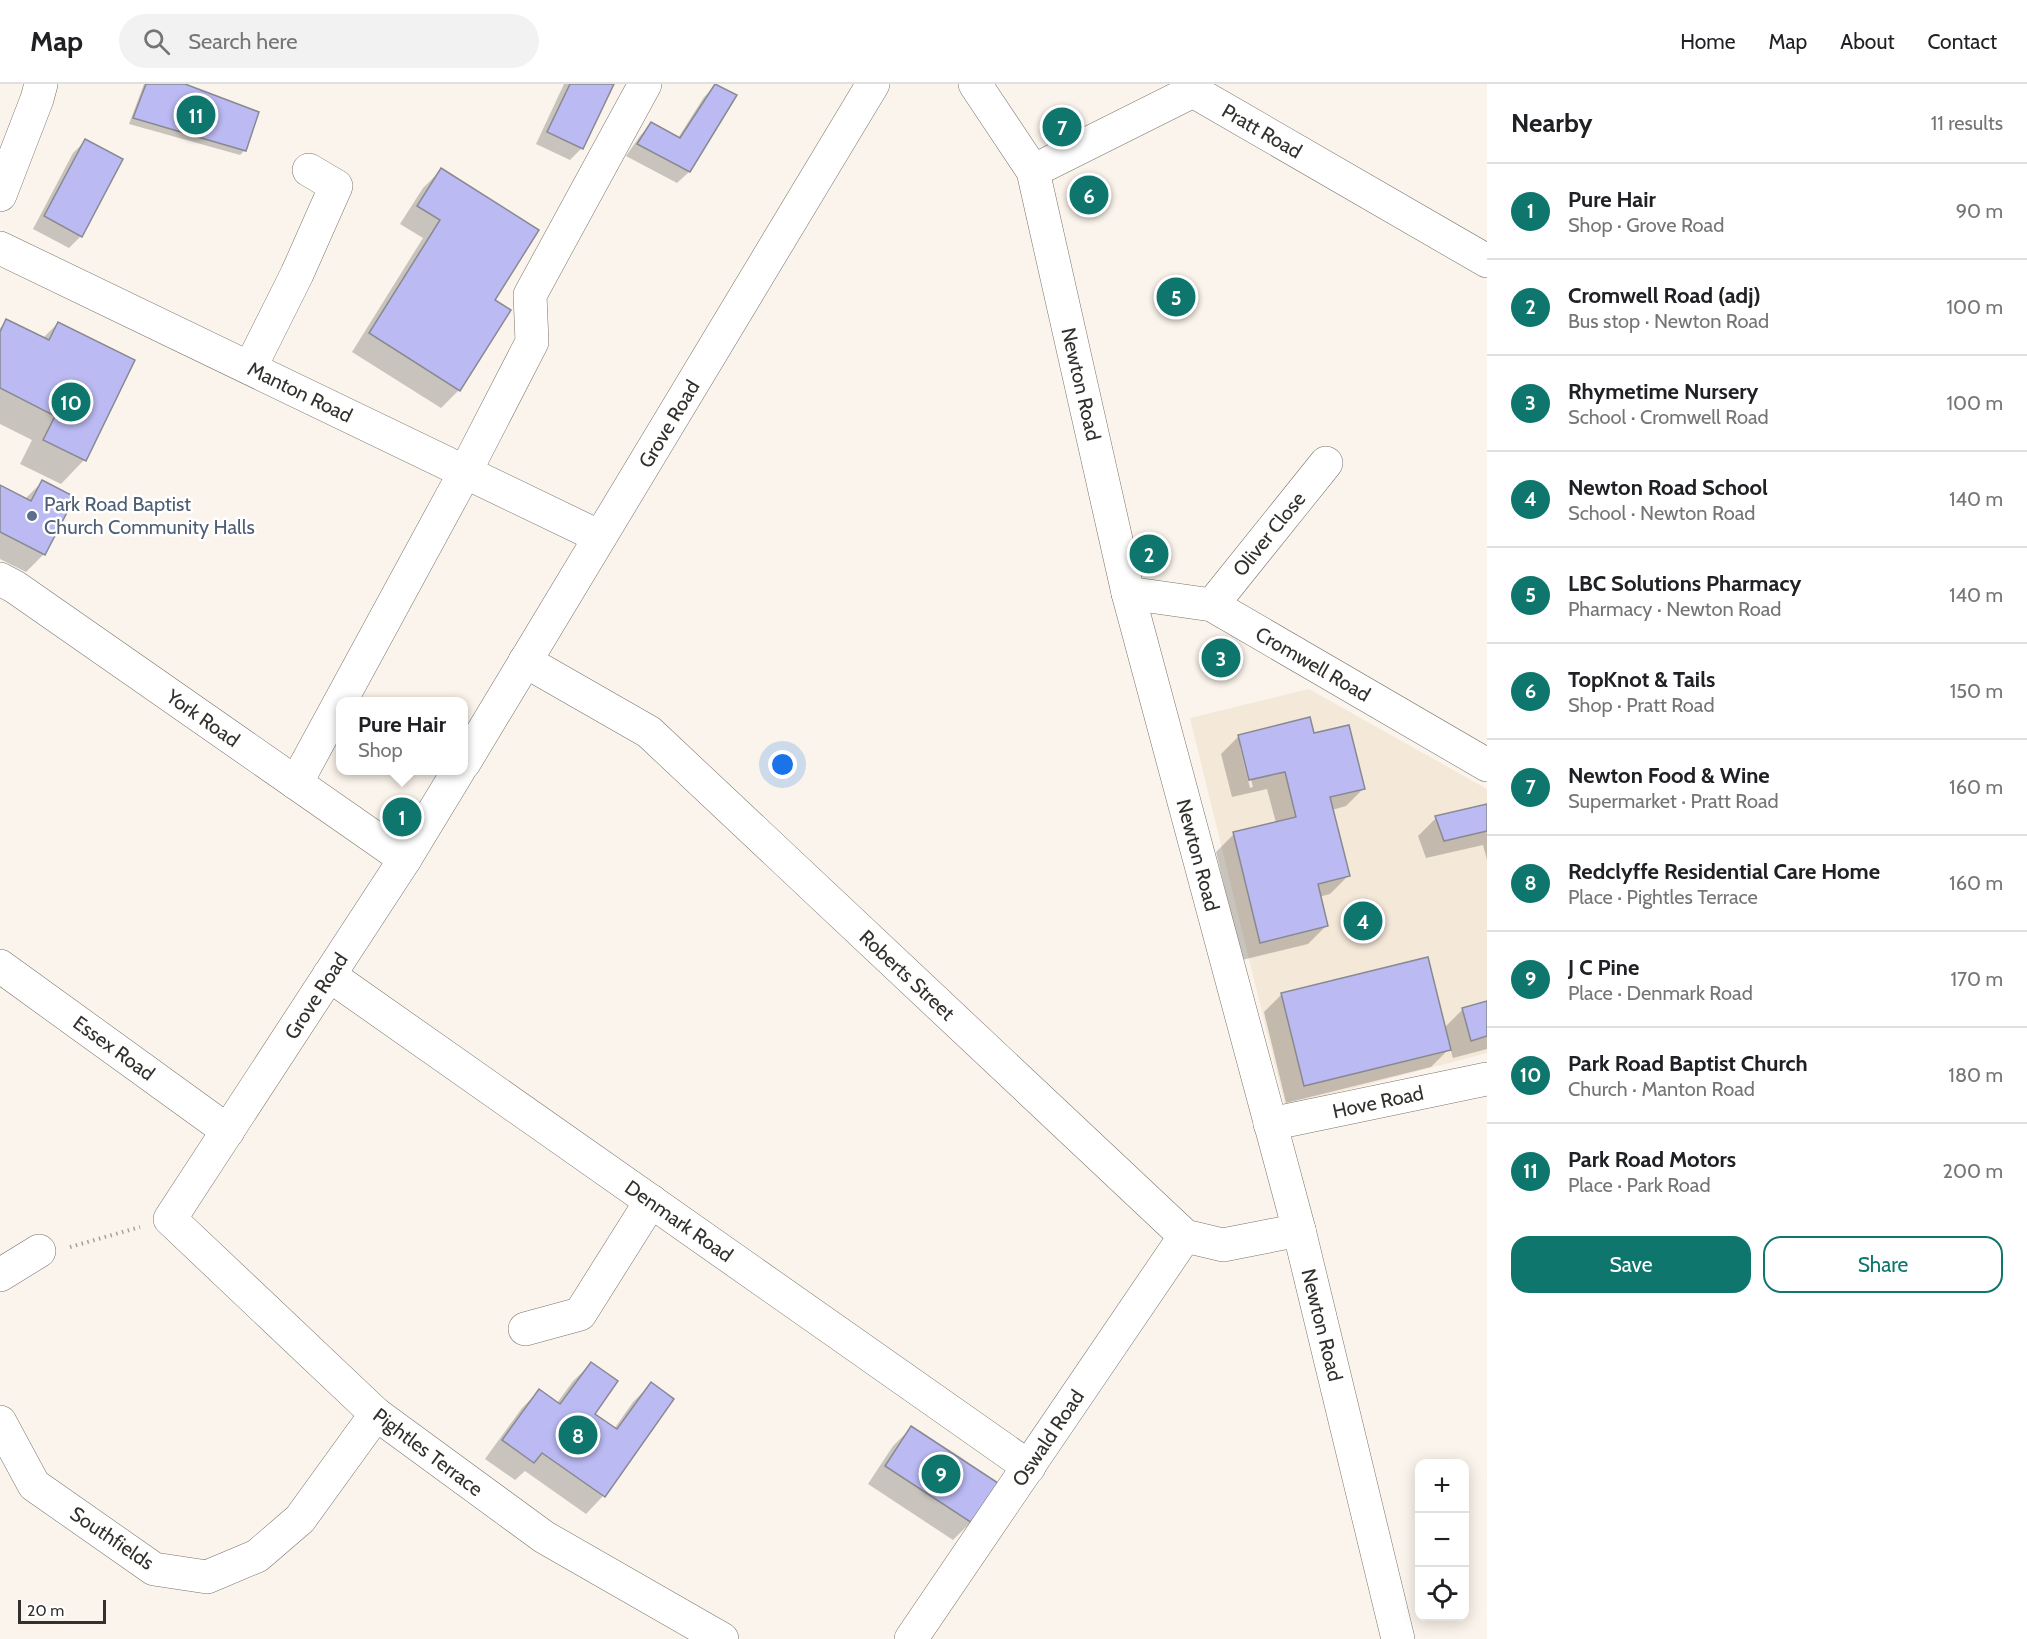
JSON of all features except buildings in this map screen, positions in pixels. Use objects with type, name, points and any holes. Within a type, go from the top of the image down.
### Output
[{"type":"street","points":[[0,195],[38,99],[41,84]]},
{"type":"street","points":[[343,697],[465,472],[532,342],[530,295],[645,84]]},
{"type":"street","name":"Grove Road","points":[[468,756],[873,84]]},
{"type":"street","name":"Newton Road","points":[[975,84],[1033,171],[1128,593],[1299,1230],[1398,1639]]},
{"type":"street","name":"Pratt Road","points":[[1033,171],[1193,91],[1487,261]]},
{"type":"street","points":[[250,368],[297,274],[336,186],[309,170]]},
{"type":"street","name":"Manton Road","points":[[0,248],[600,537]]},
{"type":"street","name":"Oliver Close","points":[[1212,605],[1326,463]]},
{"type":"street","name":"York Road","points":[[0,579],[15,586],[405,859]]},
{"type":"street","name":"Cromwell Road","points":[[1128,593],[1212,605],[1486,764]]},
{"type":"street","name":"Roberts Street","points":[[525,661],[649,732],[1185,1236],[1223,1245],[1299,1230]]},
{"type":"street","points":[[296,783],[336,709]]},
{"type":"street","name":"Grove Road","points":[[170,1219],[405,859],[457,775]]},
{"type":"street","name":"Essex Road","points":[[0,966],[228,1131]]},
{"type":"street","name":"Denmark Road","points":[[329,975],[1029,1467]]},
{"type":"street","name":"Hove Road","points":[[1270,1124],[1487,1079]]},
{"type":"street","points":[[525,1329],[580,1314],[651,1201]]},
{"type":"street","name":"Pightles Terrace","points":[[170,1219],[376,1414],[544,1537],[722,1639]]},
{"type":"street","name":"Oswald Road","points":[[915,1638],[1185,1236]]},
{"type":"street","points":[[0,1275],[39,1251]]},
{"type":"street","name":"Southfields","points":[[0,1422],[34,1485],[154,1569],[207,1577],[257,1556],[300,1518],[376,1414]]},
{"type":"path","points":[[39,1251],[73,1246],[170,1219]]},
{"type":"shaded area","points":[[1309,689],[1487,789],[1487,1053],[1285,1106],[1190,718]]},
{"type":"place","name":"Park Road Motors","points":[[196,115]]},
{"type":"place","name":"Newton Food & Wine","points":[[1062,127]]},
{"type":"place","name":"TopKnot & Tails","points":[[1089,195]]},
{"type":"place","name":"LBC Solutions Pharmacy","points":[[1176,297]]},
{"type":"place","name":"Park Road Baptist Church","points":[[71,402]]},
{"type":"place","name":"Park Road Baptist Church Community Halls","points":[[32,516]]},
{"type":"place","name":"Cromwell Road (adj)","points":[[1149,554]]},
{"type":"place","name":"Rhymetime Nursery","points":[[1221,658]]},
{"type":"place","name":"Pure Hair","points":[[402,817]]},
{"type":"place","name":"Newton Road School","points":[[1363,921]]},
{"type":"place","name":"Redclyffe Residential Care Home","points":[[578,1435]]},
{"type":"place","name":"J C Pine","points":[[941,1474]]}]
